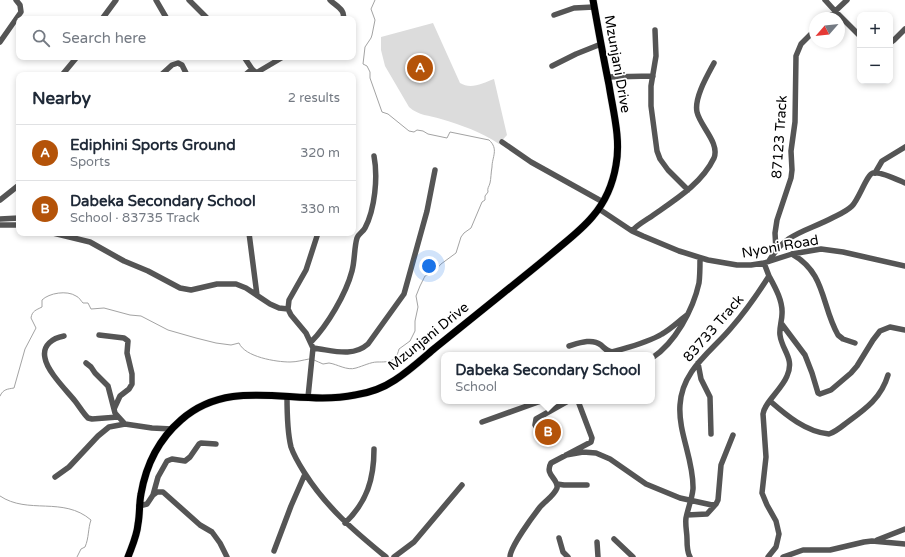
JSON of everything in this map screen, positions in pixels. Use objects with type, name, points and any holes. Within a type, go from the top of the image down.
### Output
[{"type":"main road","name":"Mzunjani Drive","points":[[128,557],[137,530],[139,506],[149,463],[160,443],[172,429],[192,412],[219,399],[230,397],[250,395],[330,398],[351,396],[375,390],[393,381],[420,361],[582,228],[601,205],[612,182],[618,151],[616,128],[594,3]]},
{"type":"street","points":[[16,0],[20,4],[21,12],[18,16]]},
{"type":"street","points":[[104,16],[116,0]]},
{"type":"street","points":[[156,0],[165,16]]},
{"type":"street","points":[[189,0],[205,16]]},
{"type":"street","points":[[330,0],[343,12],[344,16]]},
{"type":"street","points":[[825,0],[835,12],[847,0]]},
{"type":"street","points":[[554,15],[594,3]]},
{"type":"street","points":[[0,42],[16,19]]},
{"type":"street","points":[[845,22],[857,33]]},
{"type":"street","points":[[893,40],[905,29]]},
{"type":"street","points":[[655,30],[656,56],[651,106],[657,151],[660,159],[668,170],[688,190]]},
{"type":"street","name":"87123 Track","points":[[776,250],[777,220],[792,170],[791,151],[795,122],[796,56],[801,44],[809,36]]},
{"type":"street","points":[[552,66],[601,44]]},
{"type":"street","points":[[64,72],[74,60]]},
{"type":"street","points":[[164,72],[179,60],[186,72]]},
{"type":"street","points":[[246,60],[256,72],[278,60]]},
{"type":"street","points":[[632,231],[637,225],[648,220],[688,190],[704,175],[715,154],[710,135],[700,119],[697,110],[701,88],[714,64]]},
{"type":"street","points":[[607,77],[653,76]]},
{"type":"street","name":"Nyoni Road","points":[[502,142],[531,162],[601,205],[632,231],[700,259],[743,266],[766,262],[792,254],[814,250],[829,250],[905,266]]},
{"type":"street","points":[[768,557],[776,547],[779,534],[776,521],[762,493],[766,457],[763,414],[764,408],[784,382],[790,366],[789,358],[780,335],[782,308],[769,276],[766,262],[784,242],[793,235],[823,223],[847,210],[855,203],[868,176],[875,173],[882,162],[905,147]]},
{"type":"street","points":[[308,397],[312,348],[317,336],[340,300],[352,270],[357,238],[365,228],[372,207],[376,172],[374,156]]},
{"type":"street","points":[[312,348],[348,353],[364,347],[368,344],[404,294],[427,211],[435,170]]},
{"type":"street","points":[[875,173],[905,183]]},
{"type":"street","points":[[0,200],[16,187]]},
{"type":"street","points":[[0,219],[16,218]]},
{"type":"street","points":[[0,224],[16,225]]},
{"type":"street","points":[[65,236],[90,242],[124,261],[148,271],[180,288],[191,290],[217,284],[236,284],[246,288],[279,308],[288,308]]},
{"type":"street","points":[[249,236],[257,295]]},
{"type":"street","points":[[312,348],[306,333],[291,315],[288,308],[289,300],[306,270],[317,236]]},
{"type":"street","points":[[792,254],[808,266],[820,284],[838,335],[855,343]]},
{"type":"street","points":[[655,355],[669,343],[687,315],[698,288],[700,259]]},
{"type":"street","name":"83733 Track","points":[[688,556],[686,523],[691,500],[693,473],[681,419],[680,403],[686,381],[698,362],[731,329],[754,299],[769,276]]},
{"type":"street","points":[[569,346],[592,341],[601,345],[607,351],[612,352],[632,347],[662,334],[687,315]]},
{"type":"street","points":[[781,323],[805,355],[818,393],[820,394],[831,390],[857,366],[880,331],[890,327],[905,330]]},
{"type":"street","points":[[99,335],[124,338],[128,340],[127,353],[132,374],[132,384],[129,389],[120,396],[114,409]]},
{"type":"street","points":[[64,336],[52,339],[46,348],[44,358],[54,376],[88,418],[92,419],[118,416]]},
{"type":"street","points":[[698,362],[701,379],[710,397],[711,434]]},
{"type":"street","points":[[86,363],[108,386],[114,409],[125,424]]},
{"type":"street","points":[[770,401],[783,413],[798,423],[824,434],[829,434],[861,413],[875,401],[885,385],[888,375]]},
{"type":"street","points":[[287,396],[290,439],[296,458],[305,474],[321,497],[345,523],[386,557]]},
{"type":"street","points":[[482,422],[533,404]]},
{"type":"street","points":[[540,434],[535,424],[536,420],[563,404]]},
{"type":"street","points":[[510,557],[512,548],[540,508],[556,490],[557,484],[550,473],[549,466],[554,461],[588,444],[592,440],[579,404]]},
{"type":"street","points":[[55,477],[75,461],[109,427],[125,424],[172,429]]},
{"type":"street","points":[[687,515],[707,514],[716,504],[719,496],[721,465],[733,435]]},
{"type":"street","points":[[139,506],[147,504],[153,495],[158,477],[167,461],[172,459],[185,460],[190,457],[201,443],[216,444]]},
{"type":"street","points":[[345,523],[360,507],[373,475],[374,449]]},
{"type":"street","points":[[566,454],[583,452],[596,453],[610,459],[646,484],[680,498],[709,505],[716,504]]},
{"type":"street","points":[[274,551],[305,474]]},
{"type":"street","points":[[557,484],[587,485]]},
{"type":"street","points":[[394,557],[414,542],[462,485]]},
{"type":"street","points":[[153,495],[159,491],[166,493],[200,525],[212,532],[220,543],[227,557]]},
{"type":"street","points":[[875,541],[905,529]]},
{"type":"street","points":[[559,538],[563,552],[568,557]]},
{"type":"street","points":[[614,539],[633,557]]},
{"type":"street","points":[[783,557],[803,550],[830,550],[864,542],[875,541],[905,544]]},
{"type":"street","points":[[597,542],[598,557]]},
{"type":"shaded area","points":[[433,23],[460,83],[473,86],[494,79],[507,135],[499,144],[471,129],[449,121],[420,114],[413,110],[409,107],[385,66],[381,50],[381,37]]},
{"type":"waterway","points":[[314,360],[323,364],[329,363],[353,369],[372,363],[388,361],[396,357],[399,349],[410,341],[415,331],[415,321],[418,307],[416,296],[425,276],[433,273],[441,264],[456,253],[461,237],[471,228],[482,202],[485,200],[490,181],[494,147],[489,140],[450,132],[447,138],[428,134],[423,131],[409,131],[388,114],[382,112],[370,78],[370,72],[367,66],[363,64],[365,47],[371,38],[375,20],[371,9],[375,0]]},
{"type":"waterway","points":[[0,396],[4,391],[14,388],[25,349],[36,328],[31,318],[32,314],[42,307],[42,300],[58,293],[72,294],[79,298],[83,303],[88,303],[91,309],[104,308],[130,315],[141,316],[168,330],[216,343],[231,345],[239,343],[242,348],[248,352],[262,358],[290,362],[309,359]]},
{"type":"waterway","points":[[0,496],[11,502],[34,506],[69,509],[80,513],[91,520],[85,547],[81,549],[77,557]]},
{"type":"place","name":"Ediphini Sports Ground","points":[[420,68]]},
{"type":"place","name":"Dabeka Secondary School","points":[[548,432]]}]
